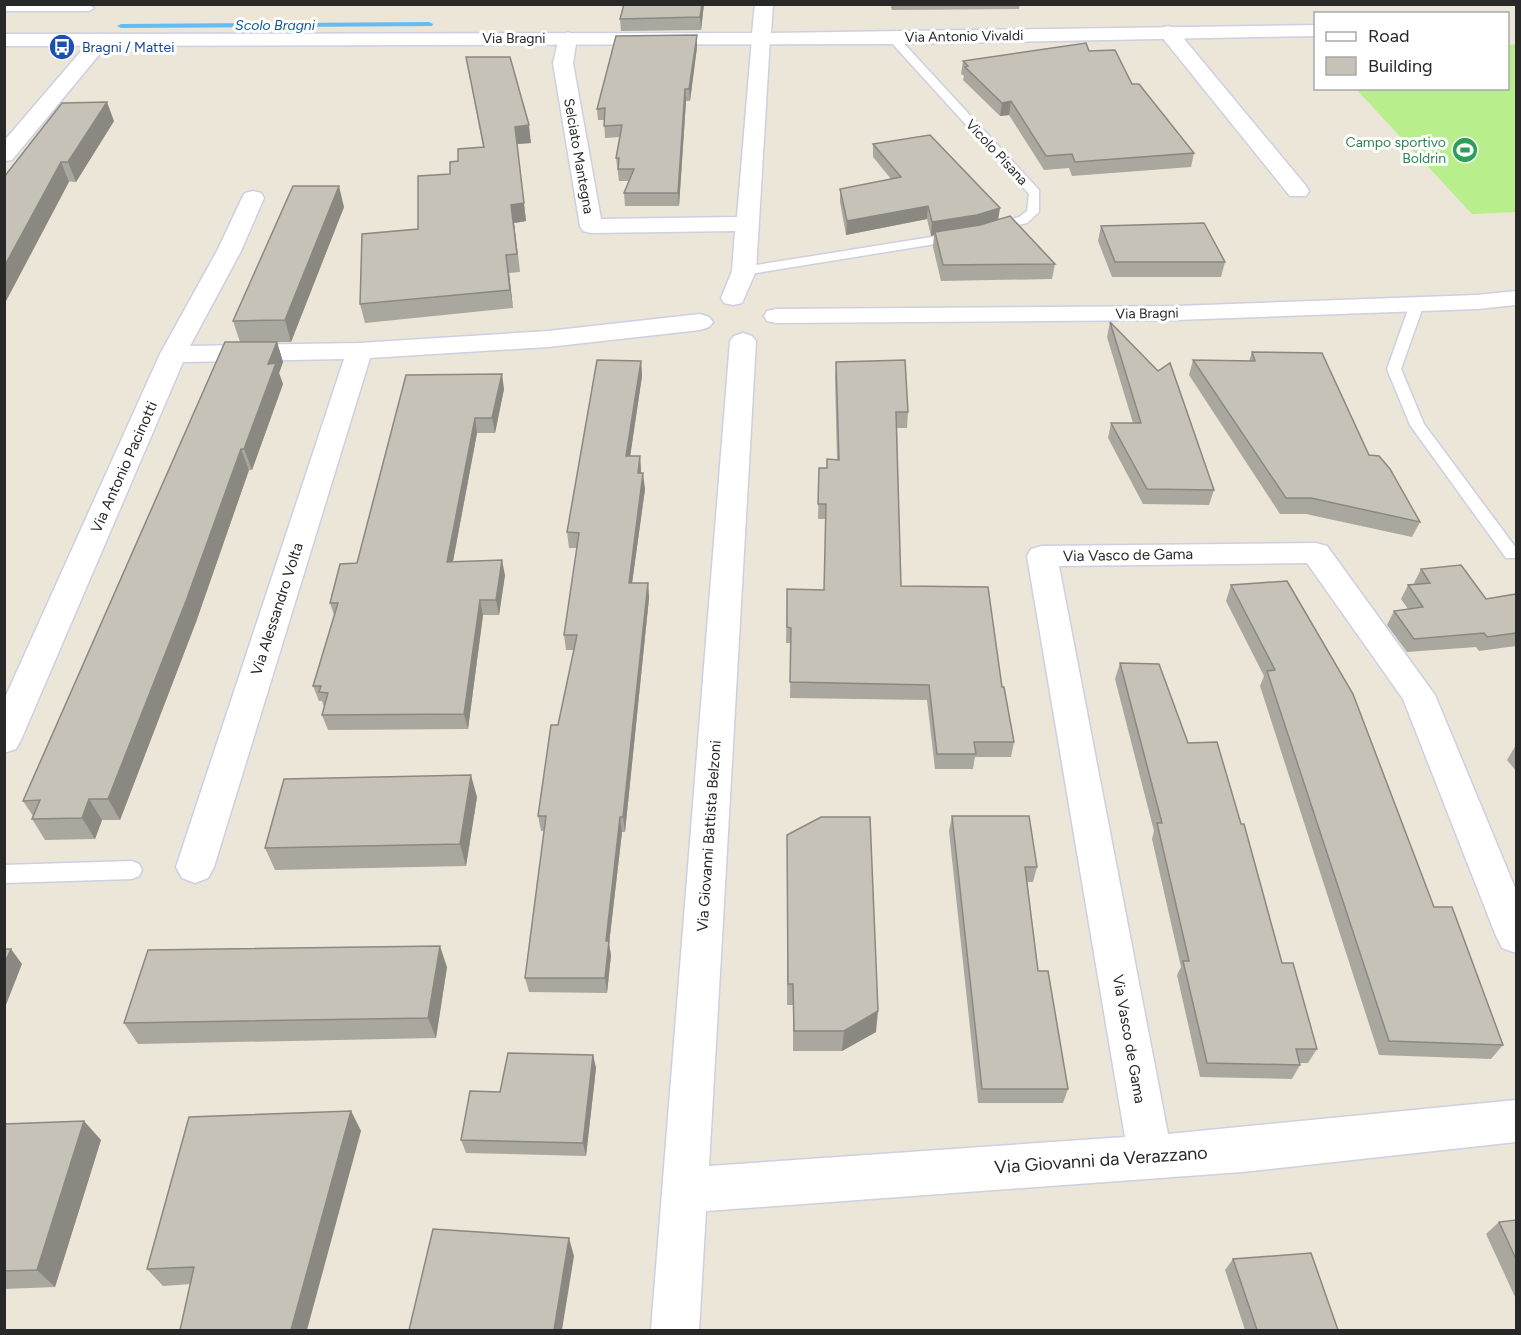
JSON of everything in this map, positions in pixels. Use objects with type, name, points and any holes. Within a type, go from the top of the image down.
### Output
[{"type":"street","points":[[733,298],[744,271],[764,4]]},
{"type":"street","name":"Via Antonio Vivaldi","points":[[761,38],[893,38],[1314,30]]},
{"type":"street","points":[[1168,32],[1298,191]]},
{"type":"street","name":"Selciato Mantegna","points":[[568,38],[563,63],[591,226],[748,224]]},
{"type":"street","name":"Via Bragni","points":[[4,40],[761,38]]},
{"type":"street","points":[[4,155],[100,40]]},
{"type":"street","name":"Via Antonio Pacinotti","points":[[4,740],[173,354],[229,251],[253,198]]},
{"type":"street","points":[[733,298],[761,302],[771,308],[776,316],[776,325],[769,332],[743,341],[714,337],[704,330],[700,322],[701,314],[708,306],[733,298]]},
{"type":"street","name":"Via Bragni","points":[[776,316],[1177,313],[1516,298]]},
{"type":"street","points":[[173,354],[359,351],[548,339],[700,322]]},
{"type":"street","name":"Via Giovanni Battista Belzoni","points":[[675,1330],[743,341]]},
{"type":"street","name":"Via Alessandro Volta","points":[[195,867],[359,351]]},
{"type":"street","name":"Via Vasco de Gama","points":[[1150,1156],[1042,556],[1316,553],[1418,695],[1516,936]]},
{"type":"street","name":"Via Giovanni da Verazzano","points":[[684,1190],[1242,1150],[1516,1121]]},
{"type":"lane","points":[[4,8],[89,9]]},
{"type":"lane","name":"Vicolo Pisana","points":[[744,271],[972,235],[1023,220],[1034,212],[1035,193],[893,38]]},
{"type":"lane","points":[[1417,304],[1394,369],[1417,425],[1512,554]]},
{"type":"lane","points":[[4,874],[132,870]]},
{"type":"green space","name":"Campo sportivo Boldrin","points":[[1516,44],[1516,212],[1472,214],[1357,90],[1509,90],[1509,45]]},
{"type":"building","points":[[624,4],[702,4],[700,17],[620,19]]},
{"type":"building","points":[[697,35],[689,89],[685,89],[678,193],[624,193],[634,169],[618,169],[619,158],[616,158],[622,125],[604,126],[605,108],[597,109],[616,36]]},
{"type":"building","points":[[1086,43],[1089,51],[1115,50],[1132,84],[1139,84],[1194,153],[1075,162],[1072,154],[1046,156],[1011,101],[1002,103],[965,67],[968,66],[963,61]]},
{"type":"building","points":[[466,57],[510,57],[529,125],[515,127],[524,203],[511,205],[517,254],[506,255],[510,290],[360,304],[362,234],[418,229],[418,176],[450,174],[450,162],[458,161],[458,149],[484,147]]},
{"type":"building","points":[[107,102],[68,162],[61,162],[4,267],[4,177],[62,103]]},
{"type":"building","points":[[930,135],[1000,208],[977,215],[932,222],[928,206],[847,221],[840,189],[901,177],[873,144]]},
{"type":"building","points":[[293,186],[339,186],[285,320],[233,321]]},
{"type":"building","points":[[1010,216],[1055,264],[943,265],[935,232],[980,225]]},
{"type":"building","points":[[1204,223],[1225,262],[1115,262],[1101,226]]},
{"type":"building","points":[[1110,322],[1158,371],[1170,363],[1214,490],[1147,489],[1111,423],[1141,423]]},
{"type":"building","points":[[225,342],[277,342],[268,364],[276,363],[108,799],[89,799],[82,818],[32,819],[40,800],[23,801]]},
{"type":"building","points":[[1252,352],[1322,353],[1369,455],[1379,456],[1390,469],[1420,522],[1311,498],[1286,498],[1193,360],[1255,361]]},
{"type":"building","points":[[597,360],[641,361],[626,456],[640,456],[638,473],[643,473],[629,583],[648,583],[623,817],[620,817],[606,941],[609,941],[605,978],[525,978],[546,816],[538,816],[551,725],[558,725],[577,635],[564,635],[579,533],[567,532]]},
{"type":"building","points":[[905,360],[908,412],[896,412],[901,586],[988,587],[1002,687],[1004,687],[1014,742],[974,742],[976,754],[937,754],[929,685],[790,682],[791,628],[787,627],[787,589],[824,590],[826,504],[818,504],[819,468],[827,468],[827,459],[839,460],[836,362]]},
{"type":"building","points":[[502,374],[492,418],[475,418],[447,562],[502,560],[496,600],[480,600],[464,714],[322,715],[328,693],[319,692],[321,686],[313,686],[338,603],[330,603],[340,564],[357,563],[406,375]]},
{"type":"building","points":[[1461,565],[1486,599],[1516,594],[1516,633],[1487,637],[1484,633],[1414,639],[1394,611],[1423,607],[1408,585],[1430,583],[1421,569]]},
{"type":"building","points":[[1287,581],[1353,694],[1434,907],[1452,907],[1503,1045],[1389,1041],[1267,671],[1275,670],[1231,585]]},
{"type":"building","points":[[1120,663],[1159,664],[1188,743],[1217,742],[1241,824],[1244,824],[1282,963],[1293,963],[1317,1049],[1296,1049],[1300,1065],[1207,1063],[1183,961],[1189,961],[1157,823],[1162,823]]},
{"type":"building","points":[[471,775],[460,844],[265,848],[284,779]]},
{"type":"building","points":[[952,816],[1029,816],[1037,867],[1025,867],[1038,971],[1048,971],[1068,1089],[982,1089]]},
{"type":"building","points":[[821,817],[870,817],[878,1011],[844,1031],[794,1031],[793,984],[788,984],[787,835]]},
{"type":"building","points":[[440,946],[428,1018],[124,1023],[148,950]]},
{"type":"building","points":[[4,949],[11,949],[4,965]]},
{"type":"building","points":[[508,1053],[593,1055],[583,1143],[461,1140],[470,1091],[500,1092]]},
{"type":"building","points":[[351,1111],[291,1330],[180,1330],[194,1267],[147,1269],[189,1117]]},
{"type":"building","points":[[84,1121],[37,1270],[4,1271],[4,1124]]},
{"type":"building","points":[[1516,1220],[1516,1259],[1499,1222]]},
{"type":"building","points":[[433,1229],[569,1238],[554,1330],[409,1330]]},
{"type":"building","points":[[1311,1253],[1338,1330],[1257,1330],[1233,1259]]},
{"type":"waterway","name":"Scolo Bragni","points":[[121,26],[429,24]]},
{"type":"place","name":"Bragni / Mattei","points":[[62,47]]},
{"type":"place","name":"Campo sportivo Boldrin","points":[[1465,150]]}]
